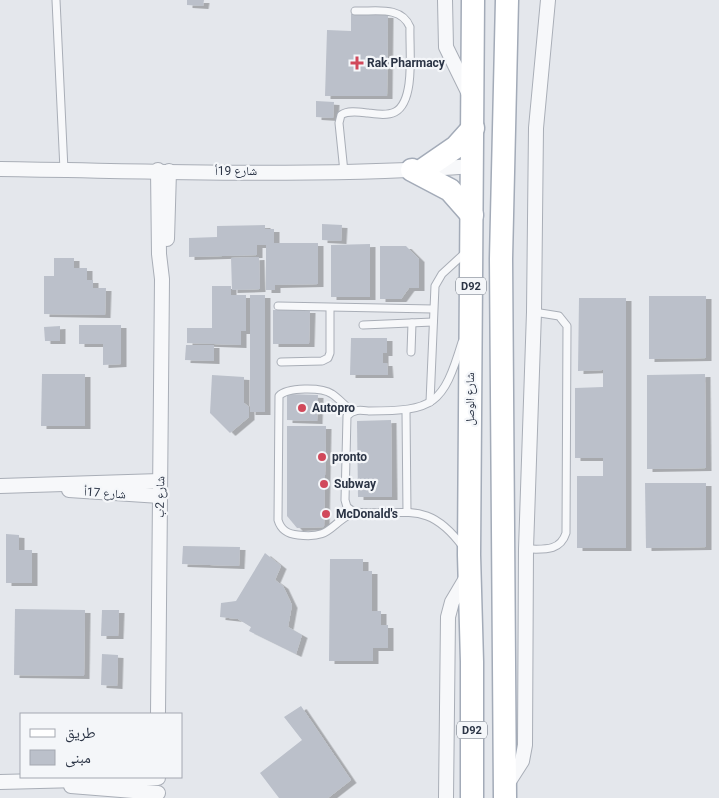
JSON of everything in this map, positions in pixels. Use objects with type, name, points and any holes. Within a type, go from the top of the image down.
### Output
[{"type":"main road","name":"شارع الوصل","points":[[472,798],[472,662],[469,564],[473,0]]},
{"type":"main road","name":"D92","points":[[499,795],[501,259],[507,0]]},
{"type":"main road","points":[[472,215],[450,190],[418,170],[456,147],[473,128]]},
{"type":"main road","points":[[472,166],[486,166],[490,170],[490,219],[501,259]]},
{"type":"main road","points":[[472,662],[483,684],[486,696],[499,795]]},
{"type":"street","points":[[445,0],[446,47],[473,101]]},
{"type":"street","points":[[499,795],[522,762],[525,745],[526,549],[534,312],[536,128],[548,0]]},
{"type":"street","name":"شارع 19أ","points":[[0,169],[344,172],[472,166]]},
{"type":"street","name":"شارع 2ب","points":[[158,713],[162,279],[159,254],[163,170]]},
{"type":"street","name":"شارع 17أ","points":[[0,486],[160,481]]},
{"type":"street","name":"شارع 17أ","points":[[51,485],[79,491],[160,496]]},
{"type":"street","points":[[446,798],[448,617],[452,602],[469,564]]},
{"type":"street","points":[[0,782],[55,782],[84,778]]},
{"type":"street","points":[[55,782],[84,788],[158,795],[158,778]]},
{"type":"lane","points":[[56,0],[64,170]]},
{"type":"lane","points":[[344,172],[339,123],[341,115],[348,112],[387,114],[394,112],[401,108],[408,95],[410,26],[407,21],[393,12],[355,11]]},
{"type":"lane","points":[[430,402],[434,290],[439,277],[472,247]]},
{"type":"lane","points":[[278,306],[433,309]]},
{"type":"lane","points":[[281,362],[322,361],[328,358],[330,353],[330,308]]},
{"type":"lane","points":[[354,512],[328,532],[314,537],[289,535],[282,529],[278,520],[279,396],[288,390],[322,390],[332,394],[353,412],[417,409],[430,402],[444,388],[453,372],[470,312]]},
{"type":"lane","points":[[526,549],[553,548],[562,543],[566,533],[567,326],[559,316],[534,312]]},
{"type":"lane","points":[[363,325],[433,322]]},
{"type":"lane","points":[[412,323],[412,352]]},
{"type":"lane","points":[[406,411],[407,512]]},
{"type":"lane","points":[[353,412],[346,420],[345,500],[347,507],[354,512],[418,513],[439,521],[452,532],[469,564]]},
{"type":"building","points":[[187,0],[204,0],[203,6],[187,5]]},
{"type":"building","name":"Rak Pharmacy","points":[[351,14],[388,15],[387,96],[325,96],[327,30],[351,31]]},
{"type":"building","points":[[316,101],[334,102],[333,118],[316,117]]},
{"type":"building","points":[[322,224],[342,225],[341,241],[322,240]]},
{"type":"building","points":[[265,225],[265,229],[274,229],[274,243],[318,243],[318,284],[275,285],[275,290],[266,290],[266,245],[257,245],[257,255],[189,257],[189,238],[217,237],[217,226]]},
{"type":"building","points":[[370,244],[370,297],[331,297],[331,245]]},
{"type":"building","points":[[380,246],[406,246],[419,259],[419,288],[409,288],[401,299],[380,299]]},
{"type":"building","points":[[259,257],[260,289],[232,290],[231,258]]},
{"type":"building","points":[[54,258],[74,258],[74,268],[87,268],[87,280],[93,280],[93,288],[106,288],[105,315],[44,314],[44,276],[54,276]]},
{"type":"building","points":[[212,286],[231,286],[231,295],[246,295],[246,331],[241,331],[241,345],[187,343],[187,328],[212,328]]},
{"type":"building","points":[[250,295],[265,295],[265,412],[250,412]]},
{"type":"building","points":[[649,296],[706,296],[706,358],[649,359]]},
{"type":"building","points":[[579,298],[626,298],[626,548],[577,548],[577,476],[603,476],[603,458],[575,458],[575,388],[603,387],[603,370],[578,371]]},
{"type":"building","points":[[273,310],[310,310],[309,344],[273,344]]},
{"type":"building","points":[[79,325],[121,325],[121,364],[103,365],[103,344],[79,344]]},
{"type":"building","points":[[60,326],[60,341],[45,341],[44,327]]},
{"type":"building","points":[[351,338],[387,338],[387,353],[383,353],[383,363],[387,363],[388,375],[350,375]]},
{"type":"building","points":[[186,345],[214,345],[214,361],[185,360]]},
{"type":"building","points":[[42,374],[85,374],[85,426],[41,426]]},
{"type":"building","points":[[705,374],[706,468],[647,469],[647,375]]},
{"type":"building","points":[[212,375],[244,377],[244,403],[249,407],[249,417],[230,433],[210,413]]},
{"type":"building","name":"Autopro","points":[[287,394],[318,395],[317,421],[287,420]]},
{"type":"building","points":[[391,420],[392,497],[358,497],[357,421]]},
{"type":"building","points":[[287,426],[326,426],[324,527],[297,528],[287,516]]},
{"type":"building","points":[[645,483],[706,483],[706,547],[646,548]]},
{"type":"building","points":[[6,534],[19,535],[19,550],[32,550],[32,583],[6,583]]},
{"type":"building","points":[[183,546],[240,547],[239,566],[182,564]]},
{"type":"building","points":[[265,553],[281,566],[275,580],[283,586],[292,605],[288,627],[302,635],[296,654],[249,631],[251,627],[238,619],[220,617],[221,603],[236,601]]},
{"type":"building","points":[[330,559],[363,559],[363,571],[372,571],[372,611],[381,611],[381,625],[388,625],[388,648],[373,648],[373,661],[329,661]]},
{"type":"building","points":[[15,609],[85,610],[84,676],[14,675]]},
{"type":"building","points":[[102,610],[119,610],[118,636],[101,636]]},
{"type":"building","points":[[102,654],[118,655],[117,686],[101,685]]},
{"type":"building","points":[[301,706],[351,780],[328,798],[279,798],[260,773],[302,740],[284,717]]},
{"type":"place","name":"Rak Pharmacy","points":[[357,63]]},
{"type":"place","name":"Autopro","points":[[302,408]]},
{"type":"place","name":"pronto","points":[[322,457]]},
{"type":"place","name":"Subway","points":[[324,484]]},
{"type":"place","name":"McDonald's","points":[[326,514]]}]
